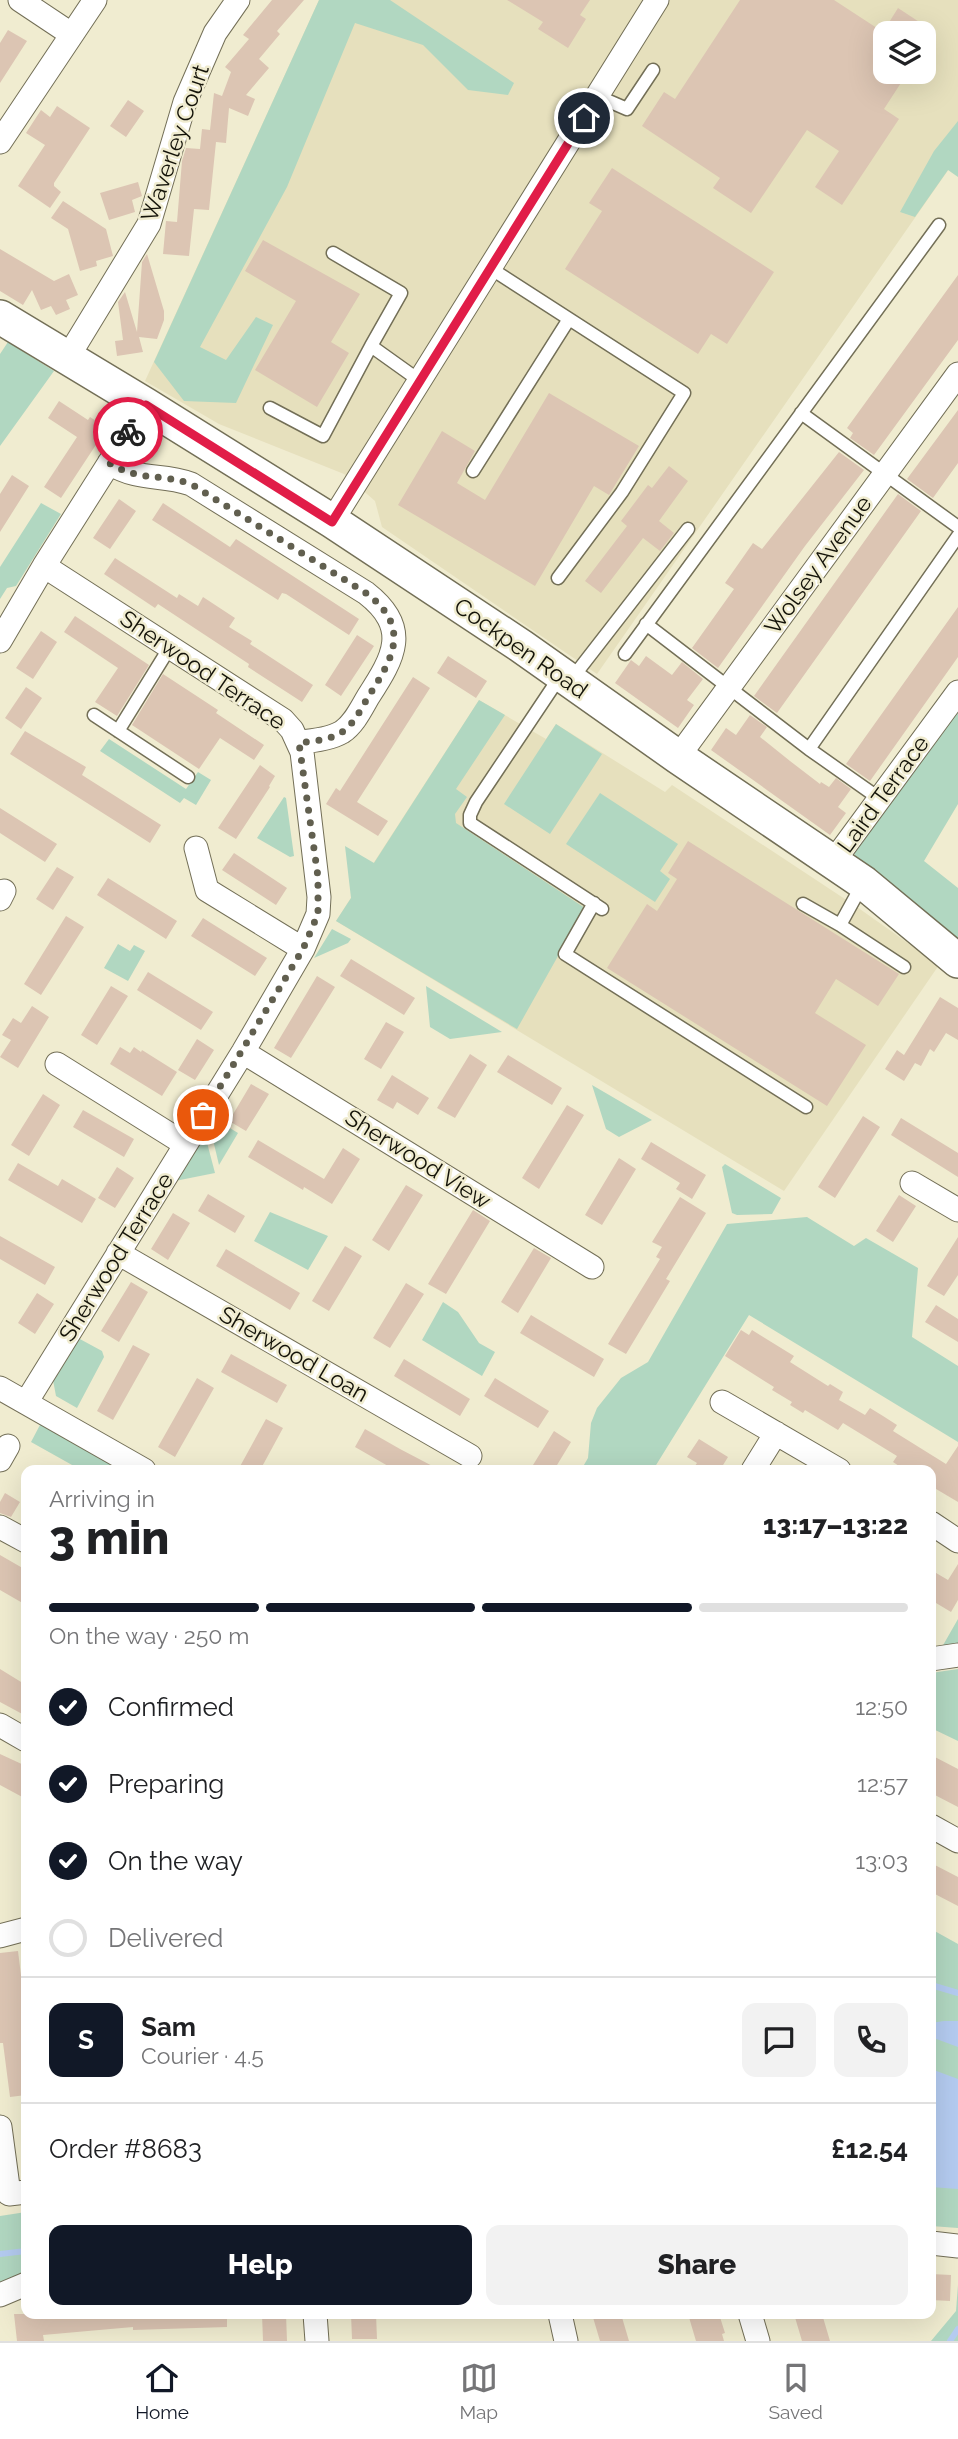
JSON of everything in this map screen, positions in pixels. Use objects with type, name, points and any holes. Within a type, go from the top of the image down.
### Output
[{"type":"main road","name":"Cockpen Road","points":[[0,317],[332,522],[521,646],[863,883],[958,961]]},
{"type":"street","points":[[20,0],[71,34]]},
{"type":"street","points":[[0,142],[95,0]]},
{"type":"street","name":"Waverley Court","points":[[68,358],[149,224],[185,102],[215,33],[238,0]]},
{"type":"street","points":[[332,522],[657,0]]},
{"type":"street","name":"Wolsey Avenue","points":[[678,757],[958,374]]},
{"type":"street","points":[[0,641],[146,405]]},
{"type":"street","points":[[109,463],[133,475],[179,480],[191,484],[366,593],[379,603],[388,615],[393,631],[393,649],[389,664],[352,723],[342,732],[330,737],[299,743]]},
{"type":"street","name":"Sherwood Terrace","points":[[27,1401],[243,1052],[303,949],[318,914],[319,897],[305,775],[299,743],[292,730],[283,720],[44,566]]},
{"type":"street","name":"Laird Terrace","points":[[833,862],[958,692]]},
{"type":"street","points":[[195,848],[207,890],[303,949]]},
{"type":"street","name":"Sherwood View","points":[[243,1052],[592,1267]]},
{"type":"street","points":[[57,1064],[185,1144]]},
{"type":"street","points":[[912,1183],[948,1209]]},
{"type":"street","name":"Sherwood Loan","points":[[118,1253],[470,1456]]},
{"type":"street","points":[[0,1388],[136,1465]]},
{"type":"street","points":[[722,1402],[830,1465]]},
{"type":"street","points":[[756,1465],[776,1433]]},
{"type":"street","points":[[936,1526],[958,1541]]},
{"type":"street","points":[[0,1527],[21,1538]]},
{"type":"street","points":[[936,1658],[958,1655]]},
{"type":"street","points":[[0,1725],[21,1737]]},
{"type":"street","points":[[936,1829],[958,1841]]},
{"type":"street","points":[[0,1936],[21,1930]]},
{"type":"street","points":[[0,2127],[18,2193]]},
{"type":"street","points":[[936,2244],[958,2246]]},
{"type":"street","points":[[0,2295],[21,2286]]},
{"type":"street","points":[[315,2319],[317,2341]]},
{"type":"street","points":[[561,2319],[566,2341]]},
{"type":"street","points":[[751,2319],[758,2341]]},
{"type":"lane","points":[[597,96],[627,109],[653,70]]},
{"type":"lane","points":[[625,654],[939,225]]},
{"type":"lane","points":[[270,408],[323,436],[401,293],[333,253]]},
{"type":"lane","points":[[490,268],[684,393],[622,492],[558,578]]},
{"type":"lane","points":[[473,471],[569,319]]},
{"type":"lane","points":[[371,346],[420,381]]},
{"type":"lane","points":[[801,413],[958,527]]},
{"type":"lane","points":[[688,529],[566,678],[476,802],[470,815],[470,823],[598,906],[565,954],[806,1107]]},
{"type":"lane","points":[[809,749],[958,536]]},
{"type":"lane","points":[[646,624],[809,749],[880,799]]},
{"type":"lane","points":[[118,731],[170,647]]},
{"type":"lane","points":[[94,715],[188,777]]},
{"type":"lane","points":[[840,925],[863,883]]},
{"type":"lane","points":[[803,904],[904,967]]},
{"type":"shaded area","points":[[319,0],[958,0],[958,156],[597,674],[382,527],[375,501],[344,474],[219,424],[145,381]]},
{"type":"shaded area","points":[[479,700],[546,739],[556,724],[665,792],[672,785],[857,907],[939,965],[784,1191],[336,921]]},
{"type":"green space","points":[[319,0],[390,0],[514,83],[508,95],[468,90],[423,45],[355,23],[287,187],[200,347],[226,360],[256,317],[273,325],[236,403],[184,401],[154,362]]},
{"type":"green space","points":[[958,121],[958,177],[948,170],[915,217],[900,212],[934,151]]},
{"type":"green space","points":[[8,342],[54,371],[0,446],[0,354]]},
{"type":"green space","points":[[41,503],[61,514],[16,586],[7,588],[0,599],[0,567]]},
{"type":"green space","points":[[479,700],[505,715],[456,789],[467,797],[455,814],[456,823],[585,908],[517,1029],[336,921],[351,898],[345,846],[374,863]]},
{"type":"green space","points":[[958,705],[958,804],[924,861],[958,888],[958,944],[855,861],[854,845]]},
{"type":"green space","points":[[556,724],[602,754],[550,834],[504,804]]},
{"type":"green space","points":[[109,739],[186,789],[198,772],[211,780],[196,805],[184,798],[180,803],[100,751]]},
{"type":"green space","points":[[600,793],[678,844],[660,871],[670,879],[655,902],[566,844]]},
{"type":"green space","points":[[284,797],[294,856],[290,857],[257,838]]},
{"type":"green space","points":[[332,929],[351,939],[348,943],[314,958]]},
{"type":"green space","points":[[118,944],[130,951],[134,945],[145,951],[128,981],[104,968]]},
{"type":"green space","points":[[426,986],[502,1032],[450,1039],[430,1027]]},
{"type":"green space","points":[[592,1085],[652,1120],[619,1137],[606,1129]]},
{"type":"green space","points":[[215,1119],[238,1133],[219,1165],[210,1127]]},
{"type":"green space","points":[[205,1135],[215,1173],[175,1181]]},
{"type":"green space","points":[[725,1164],[781,1198],[772,1214],[732,1213],[722,1167]]},
{"type":"green space","points":[[270,1212],[328,1236],[308,1270],[254,1241]]},
{"type":"green space","points":[[807,1217],[854,1246],[866,1238],[918,1268],[912,1337],[958,1366],[958,1442],[749,1315],[656,1465],[584,1465],[588,1458],[591,1423],[597,1408],[621,1378],[648,1362],[727,1224]]},
{"type":"green space","points":[[443,1302],[458,1312],[479,1343],[495,1352],[482,1376],[422,1340]]},
{"type":"green space","points":[[78,1338],[102,1351],[104,1357],[77,1408],[56,1396],[53,1380]]},
{"type":"green space","points":[[41,1423],[116,1465],[72,1465],[31,1442]]},
{"type":"green space","points":[[958,1619],[958,1644],[942,1647]]},
{"type":"green space","points":[[958,1669],[958,1741],[936,1730],[936,1672]]},
{"type":"green space","points":[[936,1932],[958,1944],[958,2228],[936,2226]]},
{"type":"green space","points":[[21,2213],[21,2278],[0,2284],[0,2216]]},
{"type":"green space","points":[[958,2285],[958,2341],[931,2341],[956,2311]]},
{"type":"water","points":[[958,2021],[958,2047],[936,2039],[936,2022]]},
{"type":"water","points":[[936,2071],[958,2079],[958,2189],[936,2187]]},
{"type":"building","points":[[272,0],[304,0],[277,31],[280,34],[259,59],[269,68],[246,95],[255,99],[248,116],[229,108],[226,143],[216,142],[209,210],[194,209],[189,256],[163,254],[166,221],[177,222],[182,161],[186,148],[200,149],[202,129],[210,130],[214,93],[222,96],[231,72],[225,67],[249,39],[243,35]]},
{"type":"building","points":[[507,0],[590,0],[580,15],[586,19],[568,48],[538,29],[543,22]]},
{"type":"building","points":[[740,0],[834,0],[873,25],[873,84],[900,84],[884,109],[899,119],[842,205],[815,187],[839,151],[807,130],[751,213],[713,188],[720,178],[642,126],[664,92],[675,99]]},
{"type":"building","points":[[898,8],[918,21],[890,21]]},
{"type":"building","points":[[8,30],[27,41],[0,83],[0,43]]},
{"type":"building","points":[[128,100],[144,111],[126,137],[110,126]]},
{"type":"building","points":[[57,106],[90,128],[54,183],[61,192],[50,208],[18,186],[45,145],[26,133],[41,110],[50,117]]},
{"type":"building","points":[[612,168],[774,272],[727,344],[711,334],[698,354],[565,269],[602,211],[589,203]]},
{"type":"building","points":[[138,182],[142,196],[132,200],[135,212],[109,220],[100,193]]},
{"type":"building","points":[[63,201],[106,229],[113,256],[96,261],[97,266],[80,271],[68,229],[51,218]]},
{"type":"building","points":[[263,240],[360,294],[331,342],[349,353],[317,407],[255,370],[296,301],[245,271]]},
{"type":"building","points":[[0,249],[54,281],[69,274],[78,295],[66,300],[70,309],[56,315],[51,306],[41,310],[32,290],[23,305],[0,291]]},
{"type":"building","points":[[147,254],[164,311],[164,320],[157,339],[139,337],[143,352],[117,356],[115,341],[123,340],[118,302],[125,292],[137,332],[142,262]]},
{"type":"building","points":[[958,275],[958,340],[874,455],[850,438],[853,433],[847,428]]},
{"type":"building","points":[[549,393],[639,446],[609,495],[594,486],[535,586],[398,505],[442,431],[475,451],[457,483],[485,500]]},
{"type":"building","points":[[59,401],[88,420],[90,417],[107,428],[61,498],[44,487],[77,437],[48,418]]},
{"type":"building","points":[[958,410],[958,463],[933,498],[907,479]]},
{"type":"building","points":[[839,452],[864,470],[805,546],[718,668],[692,648],[734,589],[725,583],[753,543],[762,549]]},
{"type":"building","points":[[669,466],[688,481],[659,521],[674,533],[660,551],[643,538],[601,593],[585,581],[627,526],[621,521],[648,485],[652,488]]},
{"type":"building","points":[[12,475],[29,486],[0,532],[0,494]]},
{"type":"building","points":[[898,494],[921,511],[777,713],[754,696]]},
{"type":"building","points":[[119,499],[136,511],[110,549],[93,538]]},
{"type":"building","points":[[163,503],[230,547],[236,539],[359,619],[349,635],[286,594],[282,593],[278,600],[152,520]]},
{"type":"building","points":[[115,558],[177,598],[179,594],[198,606],[203,597],[235,618],[229,627],[313,685],[302,702],[158,604],[155,608],[104,574]]},
{"type":"building","points":[[958,607],[958,657],[870,781],[846,764]]},
{"type":"building","points":[[75,616],[149,665],[117,716],[95,702],[118,668],[64,632]]},
{"type":"building","points":[[41,631],[57,642],[33,679],[16,668]]},
{"type":"building","points":[[357,635],[374,646],[341,696],[325,685]]},
{"type":"building","points":[[448,656],[487,681],[476,698],[437,673]]},
{"type":"building","points":[[646,656],[672,675],[682,662],[703,679],[687,700],[694,705],[678,728],[615,683],[631,660],[639,666]]},
{"type":"building","points":[[163,674],[218,710],[216,713],[264,745],[254,760],[220,738],[199,769],[132,725]]},
{"type":"building","points":[[413,677],[430,688],[357,802],[388,821],[378,836],[326,804],[336,788],[340,791]]},
{"type":"building","points":[[26,687],[42,698],[21,729],[5,718]]},
{"type":"building","points":[[750,715],[767,727],[760,737],[820,784],[821,782],[829,787],[836,778],[851,789],[838,807],[846,813],[830,835],[711,750],[726,728],[736,735]]},
{"type":"building","points":[[25,731],[86,767],[82,775],[161,825],[150,843],[10,754]]},
{"type":"building","points":[[260,765],[275,776],[236,839],[218,828]]},
{"type":"building","points":[[0,808],[57,844],[45,862],[0,833]]},
{"type":"building","points":[[688,841],[899,974],[878,1006],[836,979],[815,1013],[866,1045],[827,1106],[607,968],[647,904],[657,911],[677,879],[668,873]]},
{"type":"building","points":[[234,853],[287,888],[276,905],[222,870]]},
{"type":"building","points":[[57,867],[74,877],[53,910],[36,899]]},
{"type":"building","points":[[108,878],[177,921],[166,939],[97,895]]},
{"type":"building","points":[[66,916],[84,927],[41,995],[24,984]]},
{"type":"building","points":[[203,918],[267,958],[255,976],[191,936]]},
{"type":"building","points":[[351,959],[415,998],[404,1015],[340,976]]},
{"type":"building","points":[[148,972],[213,1012],[201,1030],[137,990]]},
{"type":"building","points":[[317,976],[335,987],[291,1058],[274,1048]]},
{"type":"building","points":[[111,986],[128,996],[97,1045],[81,1035]]},
{"type":"building","points":[[940,997],[958,1008],[958,1040],[946,1033],[934,1052],[930,1049],[921,1066],[915,1063],[904,1081],[885,1069],[897,1050],[904,1055]]},
{"type":"building","points":[[32,1006],[49,1017],[18,1068],[0,1057],[11,1040],[2,1035],[13,1018],[21,1023]]},
{"type":"building","points":[[386,1022],[404,1032],[381,1069],[364,1059]]},
{"type":"building","points":[[197,1039],[214,1050],[195,1080],[178,1070]]},
{"type":"building","points":[[120,1047],[130,1053],[134,1047],[141,1052],[142,1050],[177,1072],[162,1096],[110,1064]]},
{"type":"building","points":[[470,1054],[487,1065],[455,1118],[437,1108]]},
{"type":"building","points":[[508,1055],[562,1088],[552,1105],[497,1072]]},
{"type":"building","points":[[392,1075],[429,1098],[418,1115],[397,1102],[393,1109],[377,1100]]},
{"type":"building","points":[[251,1084],[269,1094],[246,1131],[229,1121]]},
{"type":"building","points":[[43,1094],[60,1105],[29,1156],[11,1145]]},
{"type":"building","points":[[567,1105],[584,1115],[539,1189],[522,1178]]},
{"type":"building","points":[[83,1110],[134,1139],[124,1157],[73,1127]]},
{"type":"building","points":[[863,1116],[880,1127],[835,1198],[818,1187]]},
{"type":"building","points":[[901,1118],[958,1153],[958,1177],[891,1135]]},
{"type":"building","points":[[258,1140],[324,1179],[343,1148],[360,1159],[332,1204],[248,1157]]},
{"type":"building","points":[[651,1142],[706,1175],[692,1199],[676,1189],[680,1183],[641,1159]]},
{"type":"building","points":[[619,1158],[636,1169],[602,1225],[585,1215]]},
{"type":"building","points":[[18,1163],[58,1186],[62,1179],[96,1199],[82,1223],[8,1180]]},
{"type":"building","points":[[117,1167],[134,1178],[115,1208],[98,1198]]},
{"type":"building","points":[[406,1185],[423,1195],[389,1251],[372,1240]]},
{"type":"building","points":[[208,1194],[245,1216],[235,1233],[198,1211]]},
{"type":"building","points":[[899,1195],[916,1206],[893,1242],[876,1231]]},
{"type":"building","points":[[680,1197],[706,1213],[666,1279],[670,1281],[626,1354],[608,1344],[660,1259],[656,1257],[662,1247],[652,1242]]},
{"type":"building","points":[[473,1210],[490,1221],[446,1294],[428,1284]]},
{"type":"building","points":[[173,1213],[190,1223],[168,1260],[151,1249]]},
{"type":"building","points":[[0,1236],[55,1267],[45,1285],[0,1259]]},
{"type":"building","points":[[958,1237],[958,1275],[944,1296],[927,1286]]},
{"type":"building","points":[[345,1246],[362,1256],[329,1311],[312,1301]]},
{"type":"building","points":[[534,1248],[551,1258],[518,1313],[501,1302]]},
{"type":"building","points":[[226,1249],[300,1293],[290,1310],[216,1266]]},
{"type":"building","points":[[131,1282],[148,1292],[119,1342],[101,1331]]},
{"type":"building","points":[[406,1283],[424,1294],[390,1348],[373,1338]]},
{"type":"building","points":[[37,1293],[54,1304],[35,1334],[18,1323]]},
{"type":"building","points":[[936,1305],[958,1319],[958,1342],[925,1322]]},
{"type":"building","points":[[531,1315],[604,1359],[594,1377],[520,1333]]},
{"type":"building","points":[[741,1330],[749,1335],[752,1330],[794,1356],[790,1362],[828,1386],[830,1384],[843,1392],[839,1400],[865,1415],[870,1408],[897,1425],[893,1431],[946,1464],[958,1446],[958,1502],[936,1489],[936,1465],[898,1465],[893,1462],[897,1456],[843,1423],[838,1430],[805,1410],[803,1413],[790,1405],[792,1402],[772,1390],[774,1387],[725,1356]]},
{"type":"building","points":[[133,1345],[150,1354],[113,1420],[97,1411]]},
{"type":"building","points":[[231,1354],[287,1385],[277,1403],[221,1372]]},
{"type":"building","points":[[404,1359],[470,1399],[460,1416],[394,1376]]},
{"type":"building","points":[[197,1378],[214,1388],[175,1457],[158,1447]]},
{"type":"building","points":[[495,1378],[549,1411],[538,1428],[484,1396]]},
{"type":"building","points":[[266,1419],[283,1428],[263,1465],[241,1465]]},
{"type":"building","points":[[365,1429],[430,1465],[386,1465],[355,1447]]},
{"type":"building","points":[[554,1431],[571,1442],[557,1465],[533,1465]]},
{"type":"building","points":[[699,1439],[728,1457],[723,1465],[696,1465],[697,1463],[687,1457]]},
{"type":"building","points":[[5,1493],[20,1502],[11,1517],[0,1513],[0,1502]]},
{"type":"building","points":[[0,1555],[21,1567],[21,1602],[0,1590]]},
{"type":"building","points":[[958,1564],[958,1600],[951,1612],[936,1603],[936,1573],[948,1580]]},
{"type":"building","points":[[0,1669],[21,1682],[21,1713],[0,1702]]},
{"type":"building","points":[[0,1754],[21,1764],[21,1796],[0,1785]]},
{"type":"building","points":[[936,1758],[958,1769],[958,1807],[936,1796]]},
{"type":"building","points":[[936,1866],[958,1877],[958,1906],[936,1895]]},
{"type":"building","points":[[18,1951],[21,1975],[21,2096],[10,2097],[3,2043],[0,2043],[0,1953]]},
{"type":"building","points":[[936,2274],[951,2275],[950,2301],[936,2300]]},
{"type":"building","points":[[14,2314],[21,2314],[21,2319],[227,2319],[227,2327],[133,2330],[133,2327],[43,2335],[44,2341],[17,2341]]},
{"type":"building","points":[[262,2319],[286,2319],[287,2341],[263,2341]]},
{"type":"building","points":[[351,2319],[376,2319],[377,2339],[352,2339]]},
{"type":"building","points":[[593,2319],[622,2319],[629,2341],[600,2341]]},
{"type":"building","points":[[689,2319],[721,2319],[725,2333],[722,2334],[724,2341],[696,2341]]},
{"type":"building","points":[[795,2319],[823,2319],[830,2341],[802,2341]]},
{"type":"waterway","points":[[936,1986],[958,1993]]},
{"type":"waterway","points":[[0,2254],[21,2252]]},
{"type":"waterway","points":[[950,2341],[958,2329]]},
{"type":"way so far","points":[[128,432],[109,463],[133,475],[179,480],[191,484],[366,593],[379,603],[388,615],[393,631],[393,649],[389,664],[352,723],[342,732],[330,737],[299,743],[318,877],[318,914],[303,949],[203,1115]]},
{"type":"route","points":[[128,432],[146,405],[332,522],[584,118]]}]
